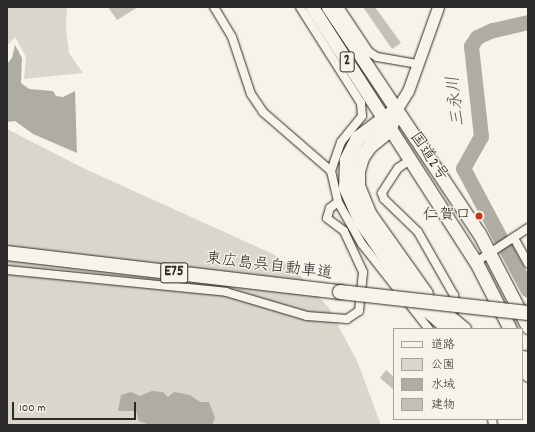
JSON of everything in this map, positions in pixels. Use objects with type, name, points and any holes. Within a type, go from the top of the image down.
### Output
[{"type":"highway","name":"国道2号","points":[[312,7],[344,66],[390,130],[476,262],[509,328]]},
{"type":"highway","name":"国道2号","points":[[328,7],[490,253],[528,327]]},
{"type":"highway","points":[[396,110],[381,118],[358,138],[352,148],[345,173],[346,188],[360,220],[392,266],[427,310],[448,328]]},
{"type":"highway","points":[[396,110],[390,130],[370,146],[362,158],[358,171],[363,200],[425,293],[450,320],[462,328]]},
{"type":"highway","name":"東広島呉自動車道","points":[[7,253],[528,313]]},
{"type":"highway","points":[[523,360],[527,370]]},
{"type":"main road","points":[[396,110],[408,91],[438,7]]},
{"type":"street","points":[[214,7],[232,37],[251,94],[263,112],[332,171]]},
{"type":"street","points":[[300,7],[344,66],[360,103],[362,116],[341,142],[332,171],[338,202],[362,244],[428,328]]},
{"type":"street","points":[[339,7],[369,52],[377,57],[418,64]]},
{"type":"street","points":[[410,160],[398,168],[382,193],[384,199],[418,232],[454,295],[455,315]]},
{"type":"street","points":[[7,270],[226,292],[307,316],[347,319],[359,311],[363,272],[344,231],[327,218],[330,208],[338,202]]},
{"type":"street","points":[[476,262],[528,228]]},
{"type":"street","points":[[514,238],[528,263]]},
{"type":"green space","points":[[7,7],[67,7],[66,29],[69,53],[83,73],[24,79],[26,57],[15,37],[7,46]]},
{"type":"green space","points":[[7,129],[85,169],[273,254],[296,271],[329,308],[358,363],[381,425],[7,425]]},
{"type":"water","points":[[15,45],[22,58],[21,83],[29,89],[53,91],[56,96],[63,97],[75,91],[77,153],[33,134],[15,121],[7,122],[7,64],[12,58]]},
{"type":"water","points":[[152,391],[163,392],[168,397],[174,392],[190,395],[200,402],[209,402],[215,418],[212,425],[150,425],[139,421],[136,411],[118,411],[121,395],[131,392],[140,396]]},
{"type":"building","points":[[108,7],[138,7],[117,20]]},
{"type":"building","points":[[363,7],[375,7],[401,43],[392,49]]},
{"type":"building","points":[[386,370],[393,376],[393,389],[380,378]]},
{"type":"waterway","name":"三永川","points":[[528,22],[492,30],[477,37],[471,46],[481,136],[463,168],[528,290]]},
{"type":"place","name":"仁賀口","points":[[479,216]]}]
